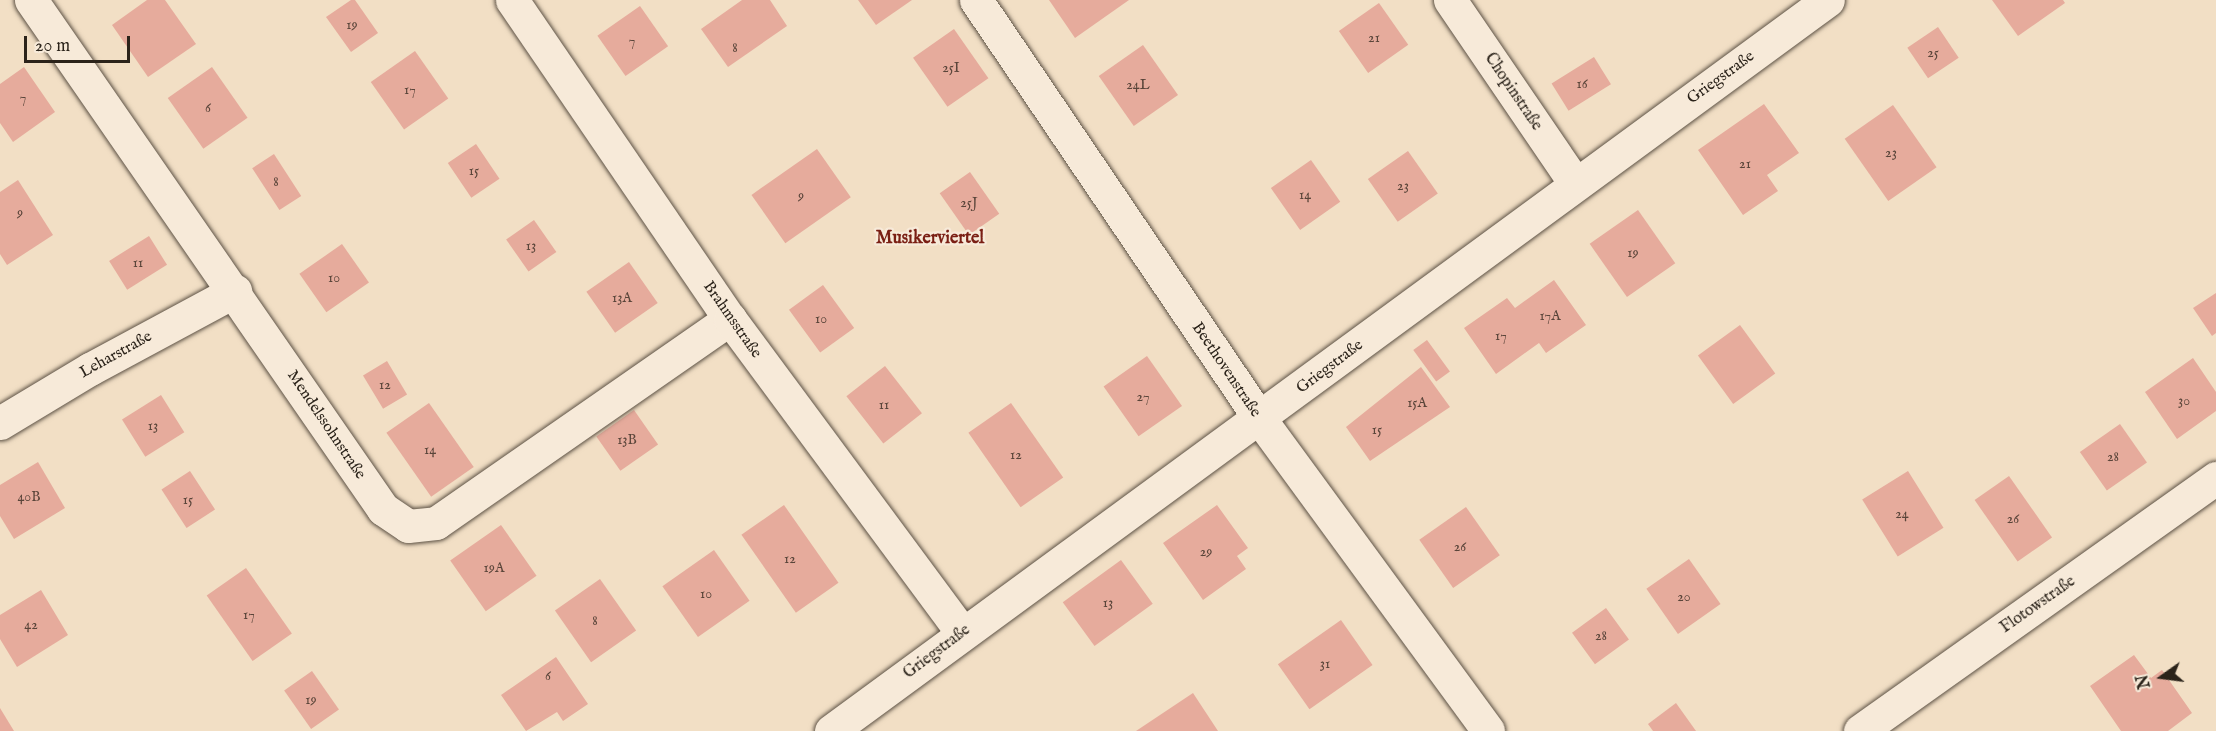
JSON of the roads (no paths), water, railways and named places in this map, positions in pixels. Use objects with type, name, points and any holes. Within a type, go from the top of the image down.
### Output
[{"type":"street","name":"Mendelssohnstraße","points":[[31,0],[235,291],[383,509],[408,526],[435,523],[730,320]]},
{"type":"street","name":"Brahmsstraße","points":[[512,0],[730,320],[962,633]]},
{"type":"street","name":"Beethovenstraße","points":[[976,0],[1260,419],[1488,731]]},
{"type":"street","name":"Chopinstraße","points":[[1450,0],[1575,183]]},
{"type":"street","name":"Griegstraße","points":[[831,731],[962,633],[1260,419],[1575,183],[1828,0]]},
{"type":"street","name":"Leharstraße","points":[[0,423],[90,369],[235,291]]},
{"type":"street","name":"Flotowstraße","points":[[1860,731],[2216,478]]},
{"type":"district","name":"Musikerviertel","points":[[930,239]]}]
